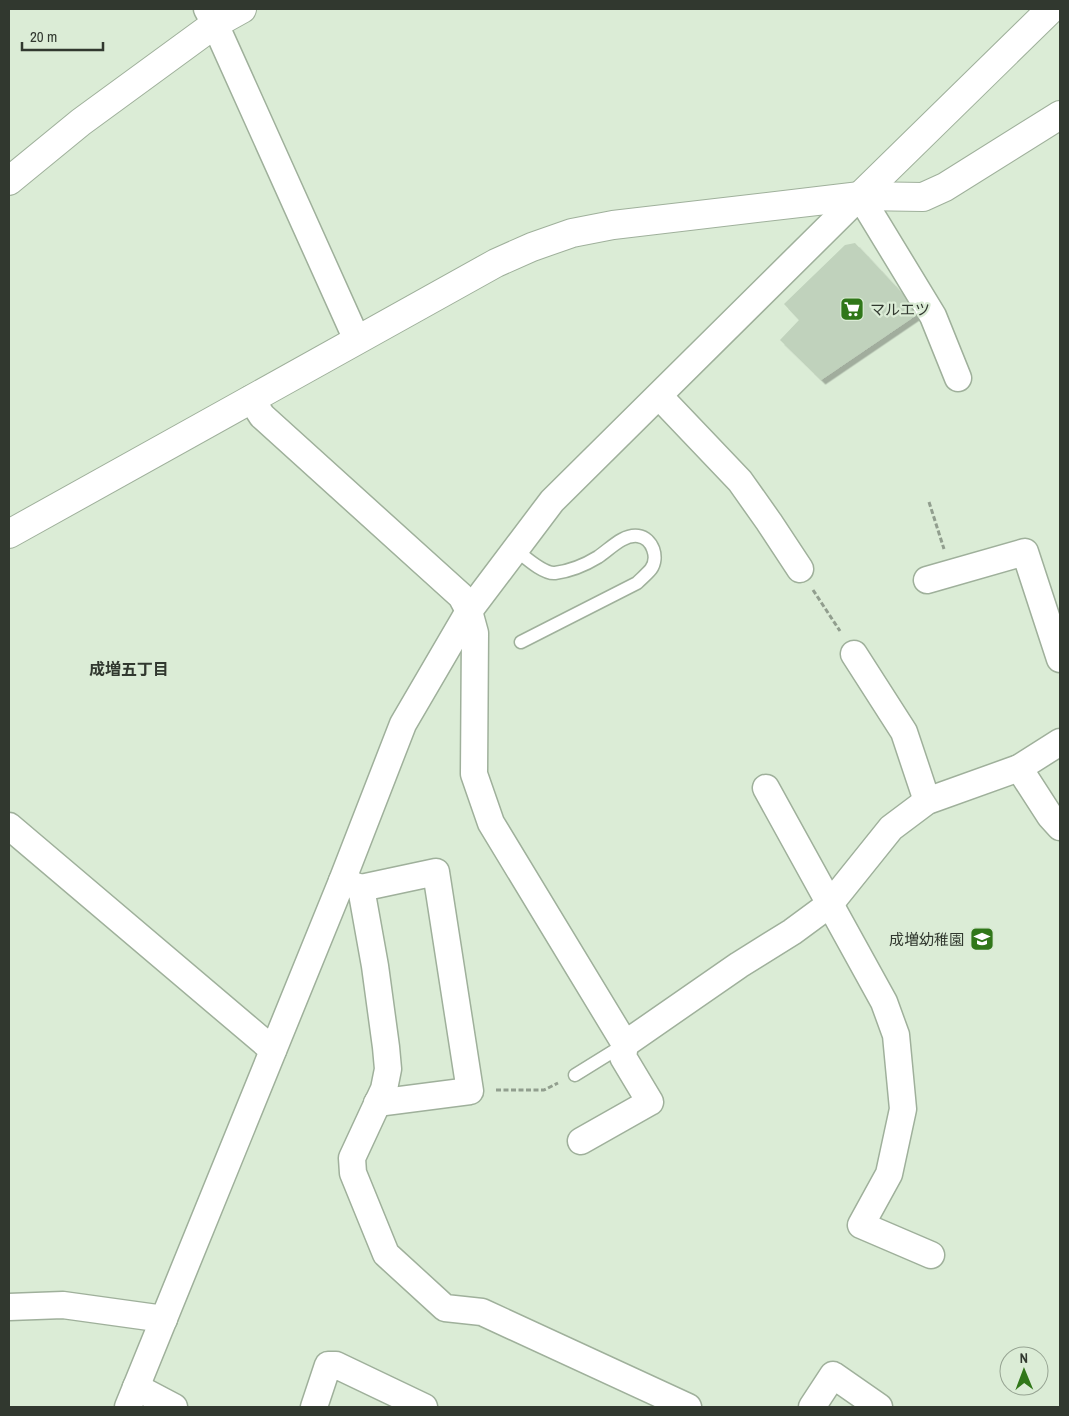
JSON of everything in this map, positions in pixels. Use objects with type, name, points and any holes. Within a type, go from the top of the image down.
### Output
[{"type":"street","points":[[9,181],[211,16],[242,9]]},
{"type":"street","points":[[174,1407],[132,1397],[272,1050],[351,884],[403,724],[469,611],[552,501],[1051,9]]},
{"type":"street","points":[[211,16],[357,340]]},
{"type":"street","points":[[9,534],[496,263],[532,247],[572,233],[613,225],[860,196],[923,197],[945,187],[1060,115]]},
{"type":"street","points":[[860,196],[934,316],[958,378]]},
{"type":"street","points":[[659,396],[740,481],[800,569]]},
{"type":"street","points":[[251,399],[262,416],[461,596],[469,611],[475,633],[474,774],[491,823],[625,1044],[623,1057],[650,1102],[581,1141]]},
{"type":"street","points":[[927,580],[1024,552],[1060,659]]},
{"type":"street","points":[[854,654],[904,732],[927,801]]},
{"type":"street","points":[[625,1044],[739,965],[792,932],[830,904],[891,828],[927,801],[1020,768],[1060,742]]},
{"type":"street","points":[[1020,768],[1050,816],[1060,827]]},
{"type":"street","points":[[766,788],[884,1002],[896,1035],[903,1110],[889,1174],[861,1225],[931,1255]]},
{"type":"street","points":[[10,830],[272,1050]]},
{"type":"street","points":[[351,884],[436,872],[475,1091],[377,1103]]},
{"type":"street","points":[[351,884],[375,966],[388,1068],[384,1089],[352,1158],[354,1173],[386,1254],[445,1308],[482,1312],[688,1407]]},
{"type":"street","points":[[9,1307],[63,1305],[164,1318]]},
{"type":"street","points":[[314,1407],[328,1365],[336,1365],[424,1407]]},
{"type":"street","points":[[812,1407],[833,1376],[879,1407]]},
{"type":"lane","points":[[516,550],[536,566],[552,573],[579,567],[626,538],[639,536],[650,543],[655,553],[652,568],[637,583],[522,642]]},
{"type":"lane","points":[[575,1075],[625,1044]]},
{"type":"path","points":[[929,502],[952,573]]},
{"type":"path","points":[[800,569],[854,654]]},
{"type":"path","points":[[475,1091],[544,1090],[575,1075]]},
{"type":"building","name":"マルエツ","points":[[855,243],[912,304],[918,314],[821,380],[780,340],[799,320],[784,304],[845,245]]},
{"type":"place","name":"マルエツ","points":[[852,309]]},
{"type":"place","name":"成増幼稚園","points":[[982,939]]},
{"type":"district","name":"成増五丁目","points":[[129,669]]}]
